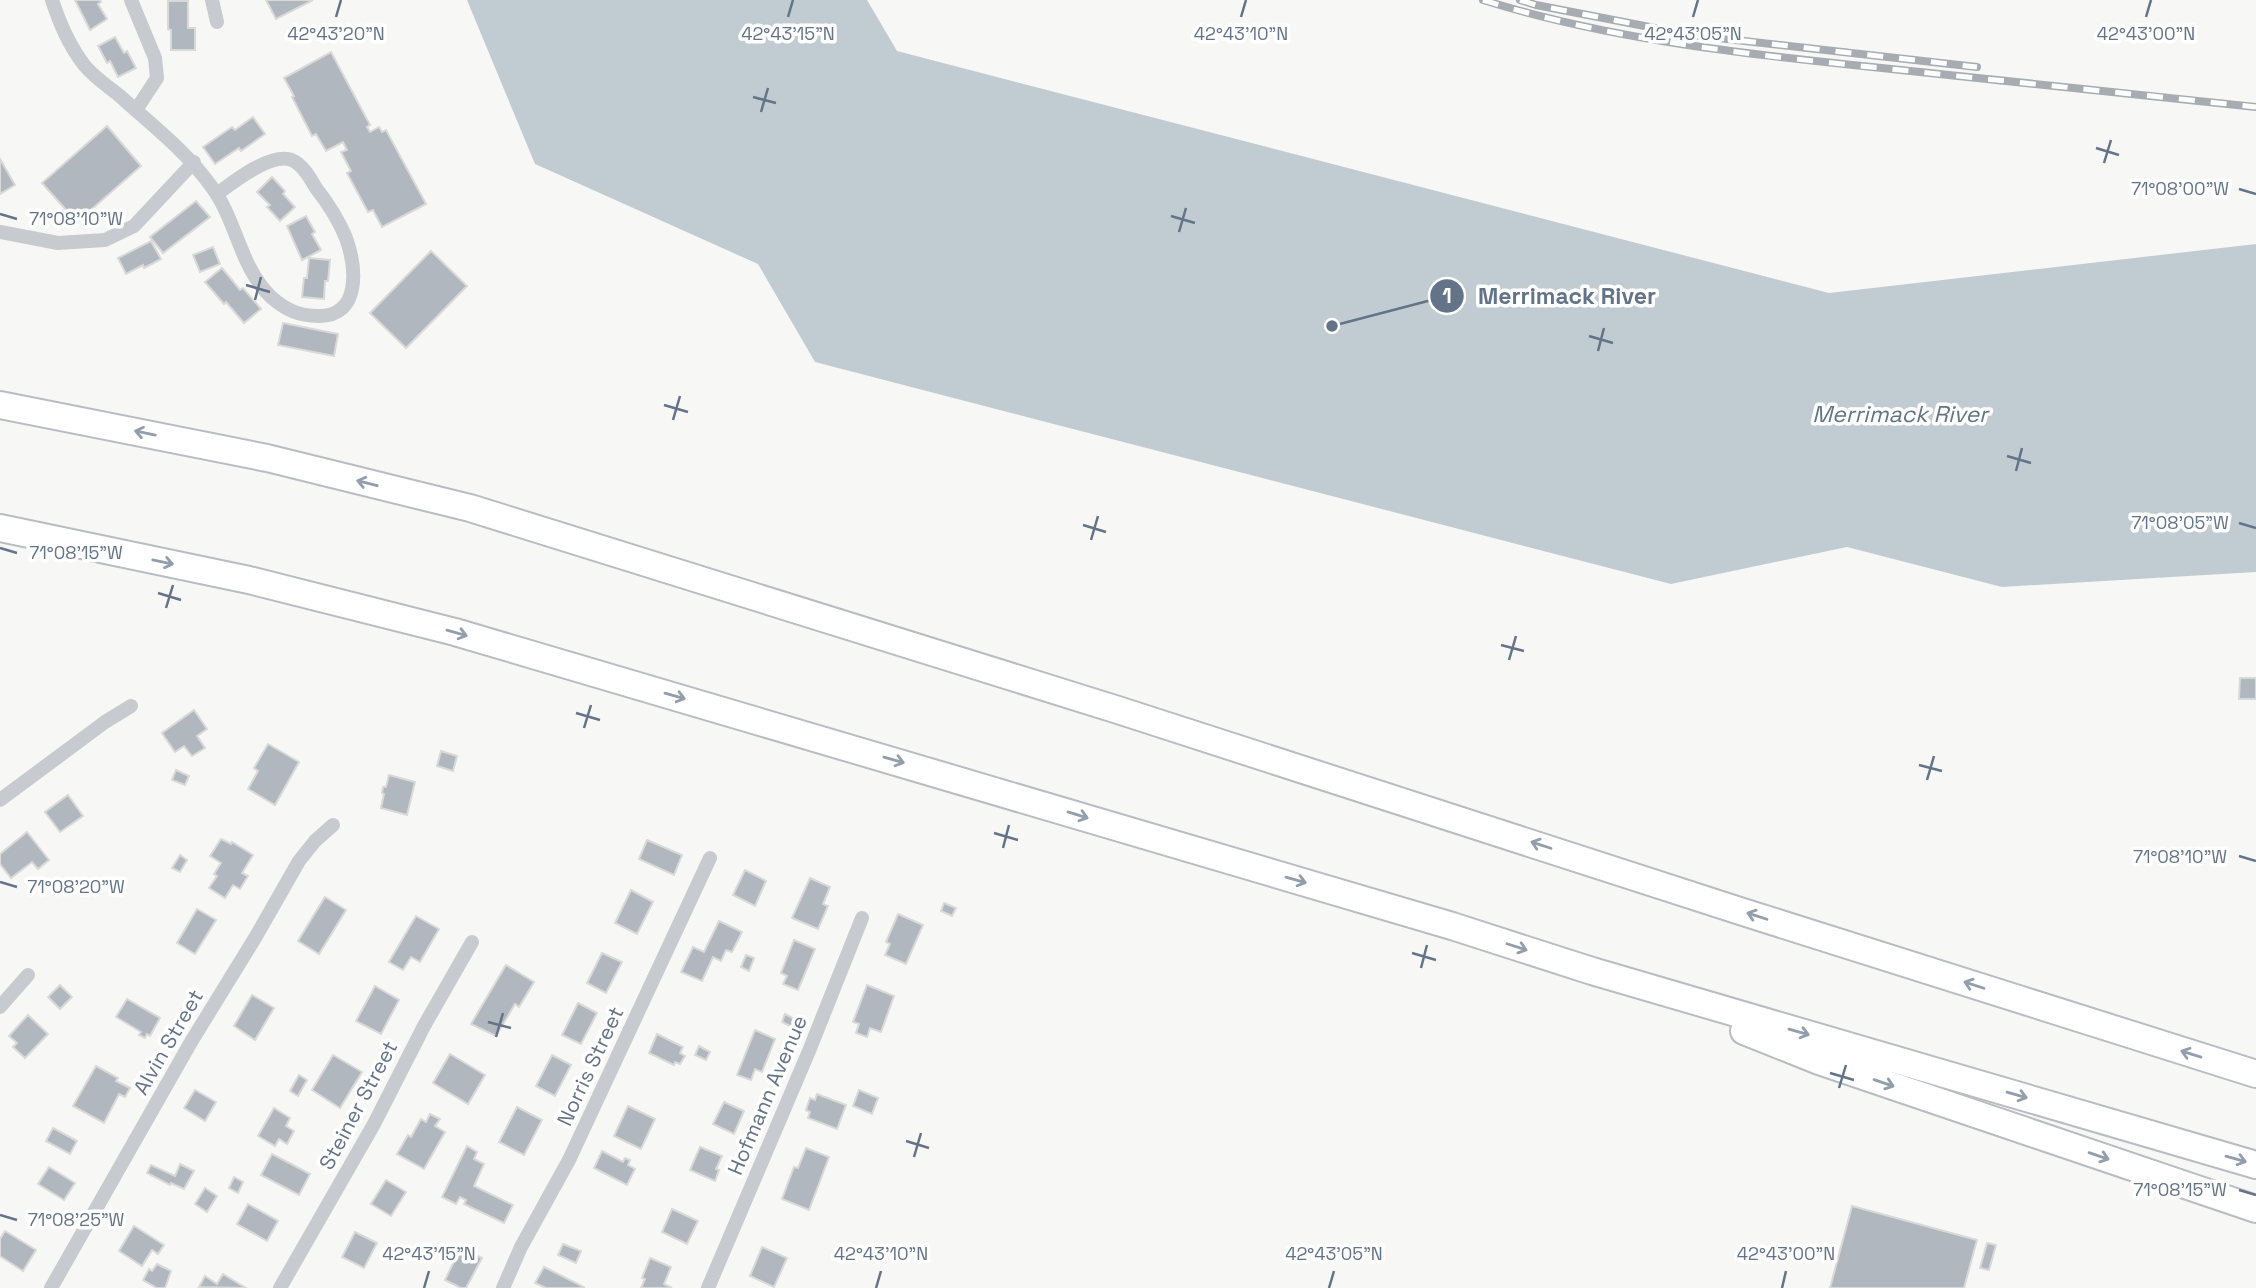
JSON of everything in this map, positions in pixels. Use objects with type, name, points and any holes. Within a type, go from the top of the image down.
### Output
[{"type":"highway","points":[[0,405],[267,458],[470,508],[1105,706],[2256,1074]]},
{"type":"highway","points":[[0,528],[249,580],[455,632],[1426,918],[1592,971],[2256,1165]]},
{"type":"highway","points":[[1592,971],[1819,1061],[2256,1209]]},
{"type":"street","points":[[52,0],[62,31],[86,67],[194,162],[217,194],[253,275],[268,294],[285,309],[304,316],[328,316],[346,306],[353,289],[353,266],[345,237],[324,198],[303,169],[291,159],[274,160],[245,173],[217,194]]},
{"type":"street","points":[[131,0],[155,58],[157,78],[136,110]]},
{"type":"street","points":[[212,0],[217,22]]},
{"type":"street","points":[[0,232],[58,243],[105,240],[134,226],[194,162]]},
{"type":"street","points":[[0,800],[104,722],[131,706]]},
{"type":"street","name":"Alvin Street","points":[[51,1288],[191,1041],[255,938],[299,860],[333,825]]},
{"type":"street","name":"Norris Street","points":[[503,1288],[521,1247],[569,1160],[710,859]]},
{"type":"street","name":"Hofmann Avenue","points":[[708,1288],[862,918]]},
{"type":"street","name":"Steiner Street","points":[[280,1288],[374,1124],[424,1026],[472,942]]},
{"type":"street","points":[[0,1007],[27,975]]},
{"type":"water","points":[[467,0],[867,0],[897,51],[1829,293],[2256,244],[2256,572],[2002,587],[1847,547],[1671,584],[815,362],[758,264],[535,164]]},
{"type":"building","points":[[75,0],[100,0],[98,4],[107,19],[90,30]]},
{"type":"building","points":[[266,0],[313,0],[276,19]]},
{"type":"building","points":[[168,1],[188,1],[188,28],[195,28],[195,50],[171,50]]},
{"type":"building","points":[[115,37],[136,68],[118,77],[98,46]]},
{"type":"building","points":[[331,52],[370,125],[367,127],[370,132],[379,127],[382,132],[386,130],[426,204],[382,227],[373,210],[368,212],[347,173],[351,171],[341,152],[347,150],[343,142],[326,151],[316,134],[312,136],[284,78]]},
{"type":"building","points":[[253,117],[265,134],[241,151],[239,148],[215,164],[203,147],[232,127],[235,130]]},
{"type":"building","points":[[107,126],[141,166],[77,222],[42,183]]},
{"type":"building","points":[[0,159],[15,185],[0,194]]},
{"type":"building","points":[[272,177],[295,207],[280,221],[267,207],[270,205],[257,192]]},
{"type":"building","points":[[196,201],[210,217],[163,253],[150,237]]},
{"type":"building","points":[[306,216],[321,250],[302,260],[287,226]]},
{"type":"building","points":[[151,241],[161,259],[126,274],[118,258]]},
{"type":"building","points":[[213,247],[220,264],[200,272],[193,255]]},
{"type":"building","points":[[431,251],[467,286],[406,348],[370,313]]},
{"type":"building","points":[[309,258],[330,260],[324,299],[302,297]]},
{"type":"building","points":[[222,268],[240,290],[243,288],[261,309],[244,323],[205,282]]},
{"type":"building","points":[[283,323],[338,334],[334,356],[278,345]]},
{"type":"building","points":[[2240,678],[2256,678],[2256,699],[2239,699]]},
{"type":"building","points":[[194,710],[207,729],[197,736],[205,748],[192,756],[184,746],[175,752],[162,733]]},
{"type":"building","points":[[268,744],[299,762],[275,805],[248,789],[258,771],[254,768]]},
{"type":"building","points":[[441,751],[457,756],[453,771],[437,766]]},
{"type":"building","points":[[176,770],[189,776],[185,785],[172,780]]},
{"type":"building","points":[[389,775],[415,782],[407,815],[381,808],[383,787],[386,787]]},
{"type":"building","points":[[68,795],[83,816],[60,832],[45,812]]},
{"type":"building","points":[[27,832],[49,860],[38,869],[32,862],[11,878],[0,864],[0,854]]},
{"type":"building","points":[[221,839],[231,844],[232,842],[253,855],[242,873],[248,876],[240,889],[233,885],[225,898],[209,888],[221,863],[210,856]]},
{"type":"building","points":[[647,840],[682,855],[674,875],[639,859]]},
{"type":"building","points":[[180,855],[187,860],[180,872],[172,868]]},
{"type":"building","points":[[745,870],[766,881],[755,906],[733,895]]},
{"type":"building","points":[[810,878],[830,887],[823,904],[828,906],[818,929],[792,918]]},
{"type":"building","points":[[631,890],[653,902],[637,934],[615,923]]},
{"type":"building","points":[[325,897],[346,910],[319,954],[298,941]]},
{"type":"building","points":[[944,903],[956,908],[952,916],[941,911]]},
{"type":"building","points":[[197,909],[216,920],[195,954],[177,943]]},
{"type":"building","points":[[898,914],[923,925],[906,964],[885,955],[890,944],[886,942]]},
{"type":"building","points":[[416,916],[439,929],[420,962],[411,957],[403,970],[389,962]]},
{"type":"building","points":[[719,921],[742,932],[732,952],[726,950],[721,961],[713,957],[702,981],[681,972],[693,947],[704,952]]},
{"type":"building","points":[[794,940],[815,949],[798,990],[783,984],[787,976],[781,973]]},
{"type":"building","points":[[602,953],[622,962],[606,993],[587,983]]},
{"type":"building","points":[[746,955],[754,958],[749,971],[741,967]]},
{"type":"building","points":[[506,965],[534,982],[519,1007],[515,1004],[496,1036],[471,1024]]},
{"type":"building","points":[[60,985],[72,997],[60,1009],[48,997]]},
{"type":"building","points":[[867,985],[894,996],[881,1032],[870,1028],[867,1037],[856,1033],[859,1024],[853,1022]]},
{"type":"building","points":[[375,986],[399,1000],[381,1034],[356,1021]]},
{"type":"building","points":[[252,995],[274,1008],[255,1040],[234,1026]]},
{"type":"building","points":[[127,999],[160,1018],[150,1036],[147,1034],[145,1038],[139,1035],[141,1032],[116,1017]]},
{"type":"building","points":[[578,1003],[597,1013],[581,1044],[562,1035]]},
{"type":"building","points":[[785,1014],[802,1023],[798,1030],[782,1022]]},
{"type":"building","points":[[28,1015],[48,1034],[25,1058],[13,1047],[17,1043],[9,1036]]},
{"type":"building","points":[[755,1030],[775,1039],[762,1072],[755,1069],[751,1080],[737,1075]]},
{"type":"building","points":[[657,1034],[683,1047],[680,1053],[685,1056],[680,1064],[675,1062],[674,1065],[649,1053]]},
{"type":"building","points":[[699,1046],[710,1052],[706,1060],[695,1055]]},
{"type":"building","points":[[450,1054],[485,1075],[468,1104],[433,1083]]},
{"type":"building","points":[[333,1055],[362,1072],[340,1108],[312,1090]]},
{"type":"building","points":[[552,1055],[571,1065],[555,1096],[536,1086]]},
{"type":"building","points":[[96,1066],[130,1088],[125,1097],[119,1094],[104,1123],[73,1106]]},
{"type":"building","points":[[299,1075],[307,1080],[298,1096],[290,1091]]},
{"type":"building","points":[[195,1090],[216,1102],[205,1121],[184,1108]]},
{"type":"building","points":[[859,1090],[878,1098],[872,1114],[853,1106]]},
{"type":"building","points":[[817,1094],[846,1105],[837,1129],[808,1118],[810,1112],[806,1110],[810,1098],[815,1100]]},
{"type":"building","points":[[724,1102],[744,1111],[734,1134],[713,1124]]},
{"type":"building","points":[[628,1106],[655,1119],[641,1149],[614,1136]]},
{"type":"building","points":[[517,1107],[542,1120],[524,1155],[499,1142]]},
{"type":"building","points":[[274,1108],[290,1118],[286,1126],[294,1131],[287,1144],[279,1139],[275,1146],[258,1136]]},
{"type":"building","points":[[430,1114],[440,1119],[435,1126],[445,1132],[424,1169],[397,1154],[421,1119],[426,1122]]},
{"type":"building","points":[[53,1128],[77,1141],[70,1154],[46,1141]]},
{"type":"building","points":[[467,1146],[477,1152],[474,1159],[484,1164],[474,1186],[513,1205],[504,1223],[464,1204],[466,1200],[460,1197],[456,1204],[442,1197]]},
{"type":"building","points":[[700,1147],[722,1156],[716,1169],[719,1170],[715,1181],[690,1170]]},
{"type":"building","points":[[806,1148],[829,1157],[809,1210],[782,1199],[794,1167],[798,1168]]},
{"type":"building","points":[[602,1151],[623,1162],[625,1158],[630,1160],[628,1165],[635,1169],[627,1185],[594,1168]]},
{"type":"building","points":[[272,1154],[310,1174],[299,1195],[261,1175]]},
{"type":"building","points":[[180,1164],[194,1171],[184,1189],[147,1173],[151,1165],[175,1176]]},
{"type":"building","points":[[49,1167],[75,1183],[64,1200],[38,1184]]},
{"type":"building","points":[[234,1177],[243,1182],[238,1193],[229,1188]]},
{"type":"building","points":[[386,1180],[406,1192],[391,1216],[371,1204]]},
{"type":"building","points":[[205,1188],[217,1196],[207,1212],[195,1204]]},
{"type":"building","points":[[248,1204],[278,1221],[267,1241],[237,1224]]},
{"type":"building","points":[[1852,1206],[1977,1240],[1964,1288],[1830,1288]]},
{"type":"building","points":[[672,1209],[698,1221],[687,1244],[662,1232]]},
{"type":"building","points":[[134,1226],[164,1245],[158,1254],[152,1250],[142,1266],[119,1251]]},
{"type":"building","points":[[5,1231],[36,1250],[23,1271],[0,1256],[0,1239]]},
{"type":"building","points":[[355,1232],[377,1243],[364,1268],[342,1257]]},
{"type":"building","points":[[1987,1243],[1996,1245],[1989,1270],[1980,1268]]},
{"type":"building","points":[[563,1244],[581,1251],[576,1263],[558,1255]]},
{"type":"building","points":[[461,1247],[482,1258],[466,1288],[445,1280]]},
{"type":"building","points":[[762,1247],[787,1258],[774,1287],[750,1276]]},
{"type":"building","points":[[650,1258],[671,1267],[664,1284],[672,1288],[641,1288]]},
{"type":"building","points":[[157,1264],[171,1271],[165,1288],[157,1288],[143,1280],[149,1269],[152,1271]]},
{"type":"building","points":[[544,1267],[584,1288],[546,1288],[535,1283]]},
{"type":"building","points":[[223,1274],[246,1288],[199,1287],[205,1276],[217,1284]]},
{"type":"railway","points":[[1483,0],[1583,26],[1685,45],[1840,64],[2256,107]]},
{"type":"railway","points":[[1520,0],[1691,35],[1977,67]]},
{"type":"place","name":"Merrimack River","points":[[1332,326]]}]
